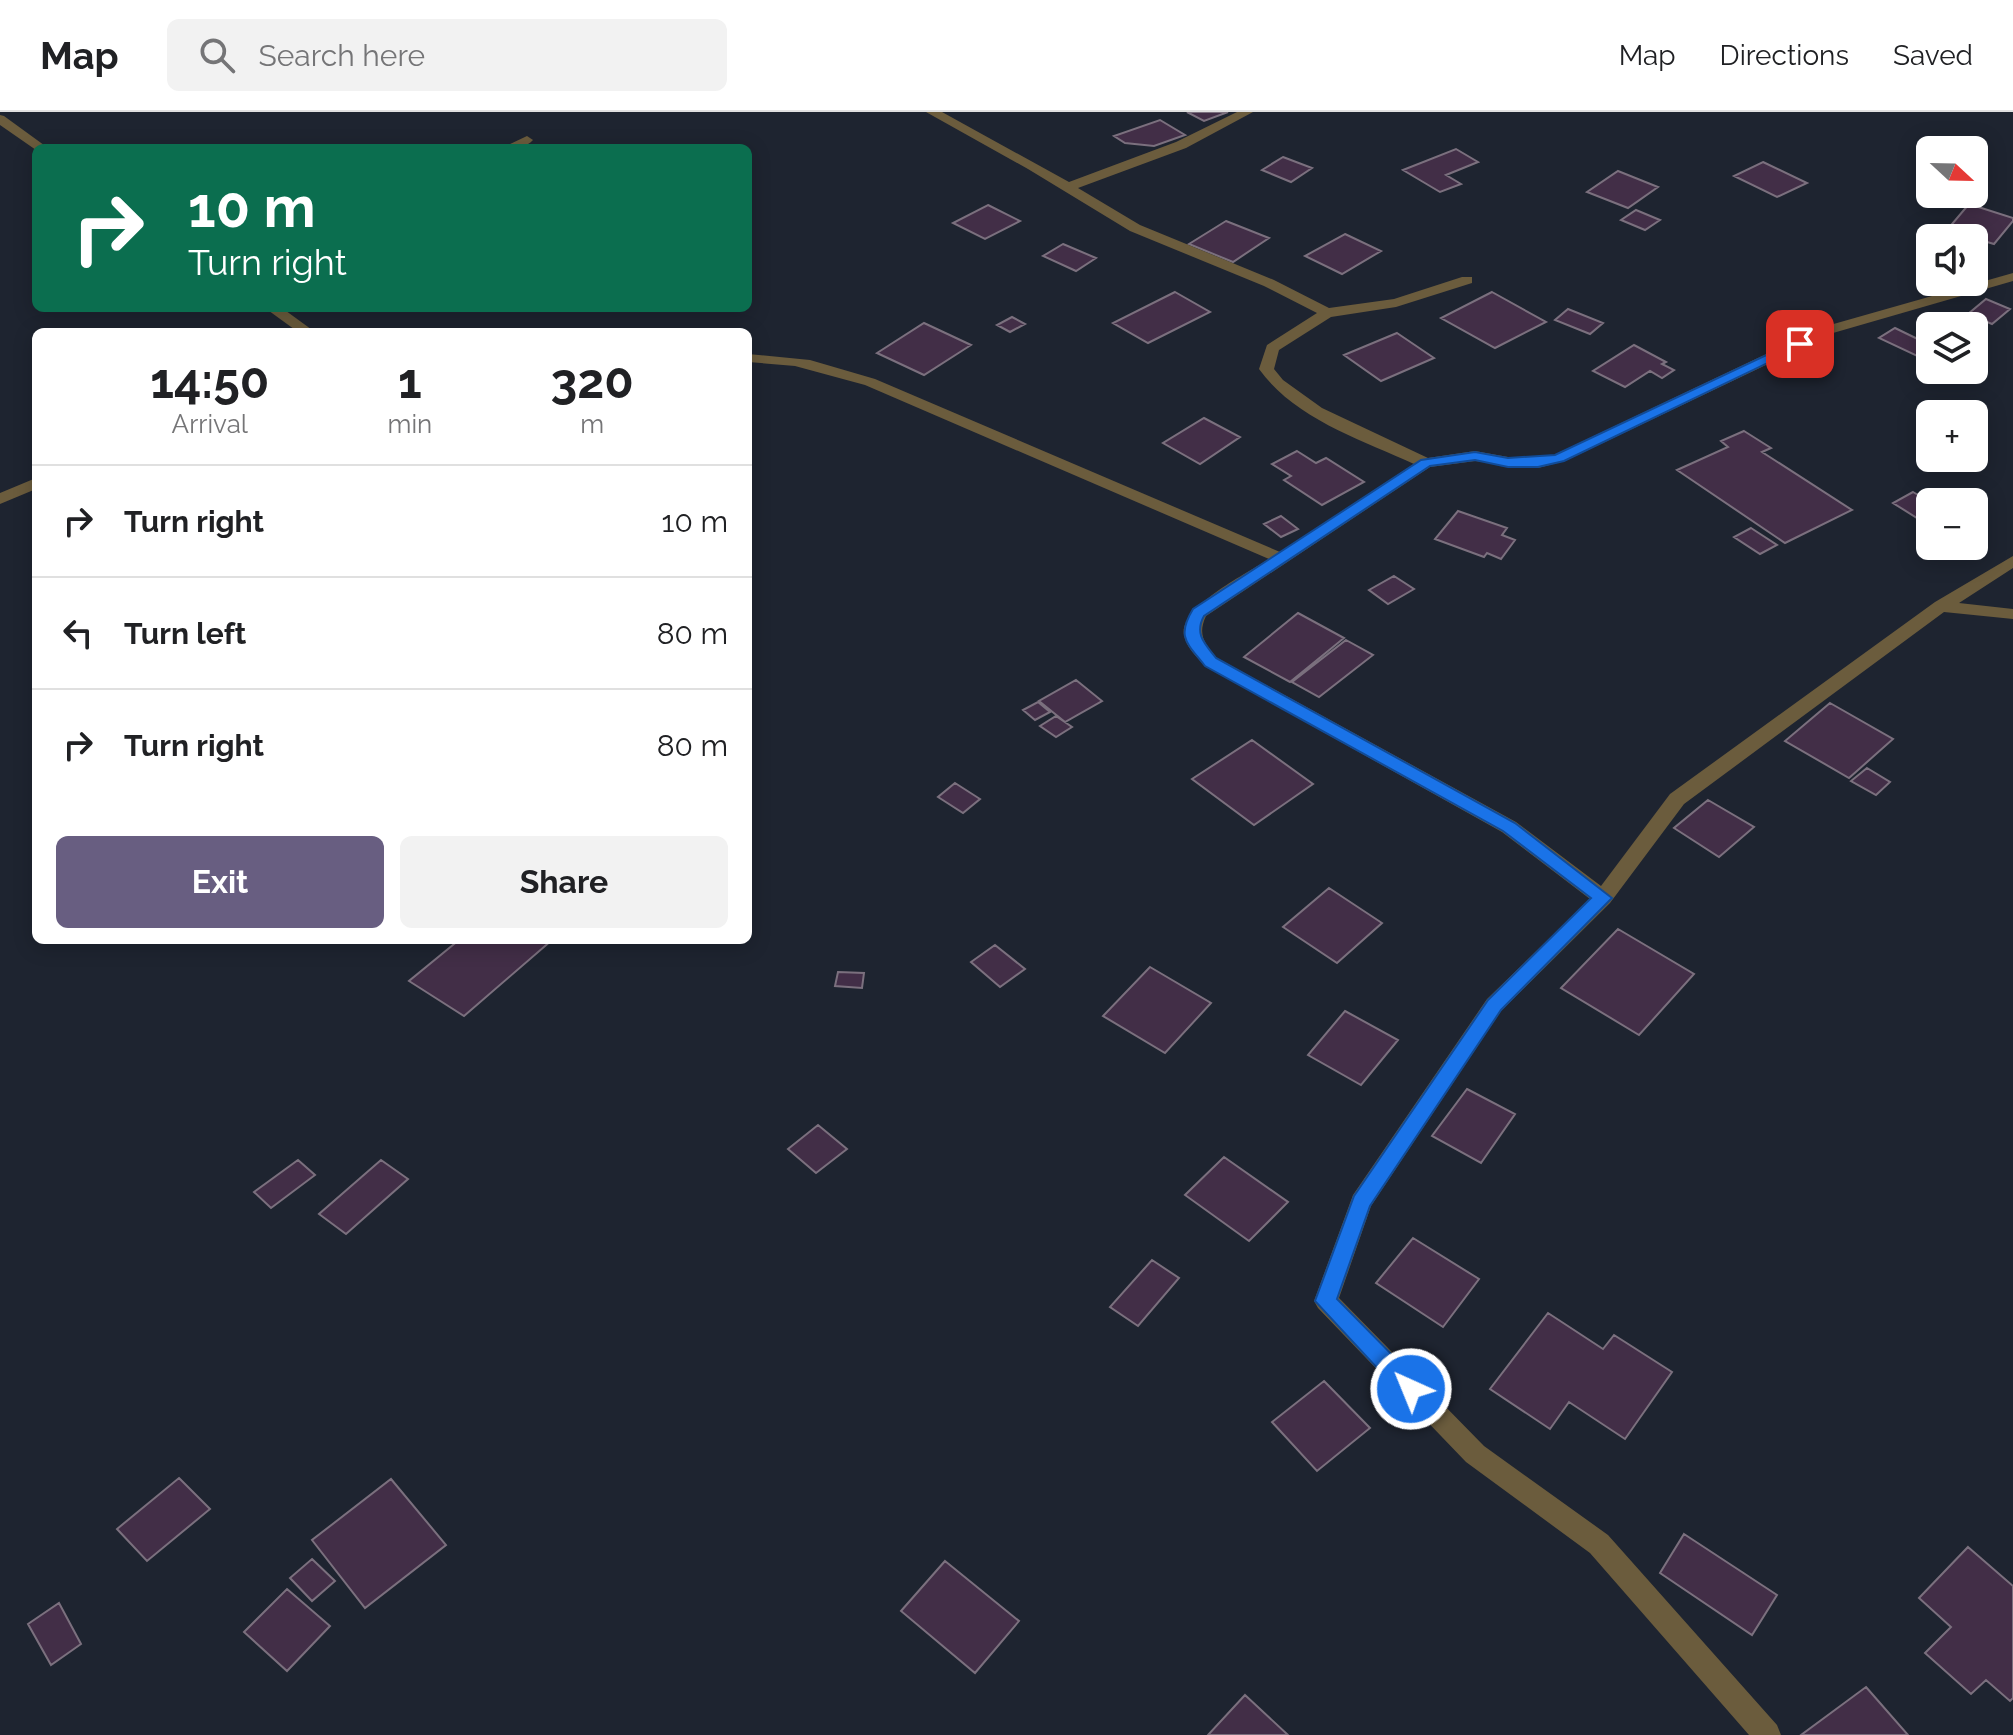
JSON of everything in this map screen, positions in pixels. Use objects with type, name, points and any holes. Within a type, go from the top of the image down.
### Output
[{"type":"street","points":[[932,112],[1033,166],[1135,228],[1269,283],[1327,313]]},
{"type":"street","points":[[1066,188],[1181,145],[1247,112]]},
{"type":"street","points":[[0,119],[36,144]]},
{"type":"street","points":[[518,144],[527,140]]},
{"type":"street","points":[[1603,898],[1509,827],[1211,662],[1192,638],[1191,626],[1199,613],[1426,463],[1475,456],[1538,463],[1559,458],[1828,330],[2013,277]]},
{"type":"street","points":[[1426,463],[1335,420],[1273,381],[1266,369],[1272,348],[1327,313],[1396,303],[1467,280]]},
{"type":"street","points":[[278,312],[302,328]]},
{"type":"street","points":[[752,358],[765,357],[824,367],[870,382],[1283,559]]},
{"type":"street","points":[[0,499],[32,485]]},
{"type":"street","points":[[1767,1735],[1599,1544],[1475,1454],[1326,1301],[1361,1202],[1494,1005],[1603,898],[1677,799],[1941,606],[2013,561]]},
{"type":"street","points":[[1941,606],[2013,614]]},
{"type":"building","points":[[1187,112],[1228,112],[1204,121]]},
{"type":"building","points":[[1160,120],[1185,135],[1154,146],[1125,143],[1114,136]]},
{"type":"building","points":[[1456,149],[1478,162],[1446,175],[1461,184],[1440,192],[1403,170]]},
{"type":"building","points":[[1283,157],[1312,168],[1291,182],[1262,170]]},
{"type":"building","points":[[1763,162],[1807,183],[1777,197],[1734,176]]},
{"type":"building","points":[[1618,171],[1658,187],[1628,208],[1587,192]]},
{"type":"building","points":[[988,205],[1020,221],[985,239],[953,223]]},
{"type":"building","points":[[1966,208],[1982,208],[2013,218],[1994,244],[1988,242],[1988,224],[1952,224]]},
{"type":"building","points":[[1636,210],[1660,220],[1645,230],[1621,220]]},
{"type":"building","points":[[1226,221],[1269,238],[1233,262],[1189,244]]},
{"type":"building","points":[[1345,234],[1381,251],[1342,274],[1305,256]]},
{"type":"building","points":[[1063,244],[1096,258],[1076,271],[1043,256]]},
{"type":"building","points":[[1175,292],[1210,312],[1148,343],[1113,323]]},
{"type":"building","points":[[1492,292],[1546,322],[1495,348],[1441,318]]},
{"type":"building","points":[[1986,299],[2010,309],[1992,324],[1988,322],[1988,312],[1970,312]]},
{"type":"building","points":[[1568,309],[1603,323],[1590,334],[1555,320]]},
{"type":"building","points":[[1012,317],[1025,324],[1010,332],[997,325]]},
{"type":"building","points":[[924,323],[971,345],[924,375],[877,353]]},
{"type":"building","points":[[1895,328],[1916,338],[1916,355],[1879,338]]},
{"type":"building","points":[[1397,333],[1434,358],[1381,381],[1344,355]]},
{"type":"building","points":[[1634,345],[1666,362],[1662,364],[1674,370],[1662,378],[1650,371],[1625,387],[1593,371]]},
{"type":"building","points":[[1204,418],[1240,437],[1200,464],[1163,443]]},
{"type":"building","points":[[1744,431],[1771,448],[1762,452],[1852,510],[1785,543],[1677,470],[1728,447],[1721,441]]},
{"type":"building","points":[[1297,451],[1316,463],[1326,458],[1364,482],[1322,505],[1284,480],[1291,476],[1272,464]]},
{"type":"building","points":[[1913,492],[1916,494],[1916,517],[1893,503]]},
{"type":"building","points":[[1458,511],[1507,528],[1502,535],[1515,540],[1501,559],[1487,553],[1484,557],[1435,539]]},
{"type":"building","points":[[1281,516],[1298,529],[1281,537],[1264,524]]},
{"type":"building","points":[[1751,528],[1777,545],[1760,554],[1734,537]]},
{"type":"building","points":[[1394,576],[1414,589],[1388,604],[1369,590]]},
{"type":"building","points":[[1298,613],[1344,638],[1290,682],[1244,657]]},
{"type":"building","points":[[1346,640],[1373,655],[1319,697],[1292,682]]},
{"type":"building","points":[[1076,680],[1102,701],[1065,722],[1039,701]]},
{"type":"building","points":[[1038,702],[1050,712],[1035,720],[1023,710]]},
{"type":"building","points":[[1830,703],[1893,739],[1849,778],[1785,741]]},
{"type":"building","points":[[1056,716],[1072,727],[1056,737],[1040,726]]},
{"type":"building","points":[[1252,740],[1313,784],[1254,825],[1192,779]]},
{"type":"building","points":[[1867,768],[1890,782],[1876,795],[1851,781]]},
{"type":"building","points":[[955,783],[980,799],[963,813],[938,797]]},
{"type":"building","points":[[1708,800],[1754,827],[1719,857],[1674,828]]},
{"type":"building","points":[[1329,888],[1382,923],[1337,963],[1283,927]]},
{"type":"building","points":[[1618,929],[1694,974],[1639,1035],[1561,988]]},
{"type":"building","points":[[454,944],[547,944],[464,1016],[409,981]]},
{"type":"building","points":[[995,945],[1025,969],[1000,987],[971,962]]},
{"type":"building","points":[[1150,967],[1211,1003],[1165,1053],[1103,1016]]},
{"type":"building","points":[[838,972],[864,973],[862,988],[835,986]]},
{"type":"building","points":[[1345,1011],[1398,1040],[1361,1085],[1308,1055]]},
{"type":"building","points":[[1467,1089],[1515,1114],[1481,1163],[1432,1136]]},
{"type":"building","points":[[818,1125],[847,1149],[816,1173],[788,1149]]},
{"type":"building","points":[[1224,1157],[1288,1202],[1249,1241],[1185,1195]]},
{"type":"building","points":[[298,1160],[315,1175],[271,1208],[254,1192]]},
{"type":"building","points":[[381,1160],[408,1179],[346,1234],[319,1214]]},
{"type":"building","points":[[1413,1238],[1479,1279],[1443,1327],[1376,1283]]},
{"type":"building","points":[[1152,1260],[1179,1278],[1138,1326],[1110,1307]]},
{"type":"building","points":[[1548,1313],[1603,1349],[1614,1335],[1672,1372],[1625,1439],[1569,1402],[1550,1429],[1490,1389]]},
{"type":"building","points":[[1324,1381],[1370,1428],[1317,1471],[1272,1422]]},
{"type":"building","points":[[179,1478],[210,1509],[147,1561],[117,1529]]},
{"type":"building","points":[[391,1479],[446,1545],[365,1608],[312,1540]]},
{"type":"building","points":[[1684,1534],[1777,1595],[1752,1635],[1660,1573]]},
{"type":"building","points":[[1968,1547],[2013,1586],[2013,1698],[2010,1701],[1986,1680],[1971,1694],[1925,1653],[1951,1627],[1919,1598]]},
{"type":"building","points":[[312,1559],[335,1581],[312,1601],[290,1578]]},
{"type":"building","points":[[945,1561],[1019,1621],[975,1673],[901,1611]]},
{"type":"building","points":[[287,1589],[330,1626],[287,1671],[244,1632]]},
{"type":"building","points":[[59,1603],[81,1644],[51,1665],[28,1624]]},
{"type":"building","points":[[1866,1687],[1908,1735],[1801,1735]]},
{"type":"building","points":[[1245,1695],[1288,1735],[1208,1735]]},
{"type":"route","points":[[1411,1389],[1326,1301],[1361,1202],[1494,1005],[1603,898],[1509,827],[1211,662],[1192,638],[1191,626],[1199,613],[1426,463],[1475,456],[1538,463],[1559,458],[1800,344]]}]
